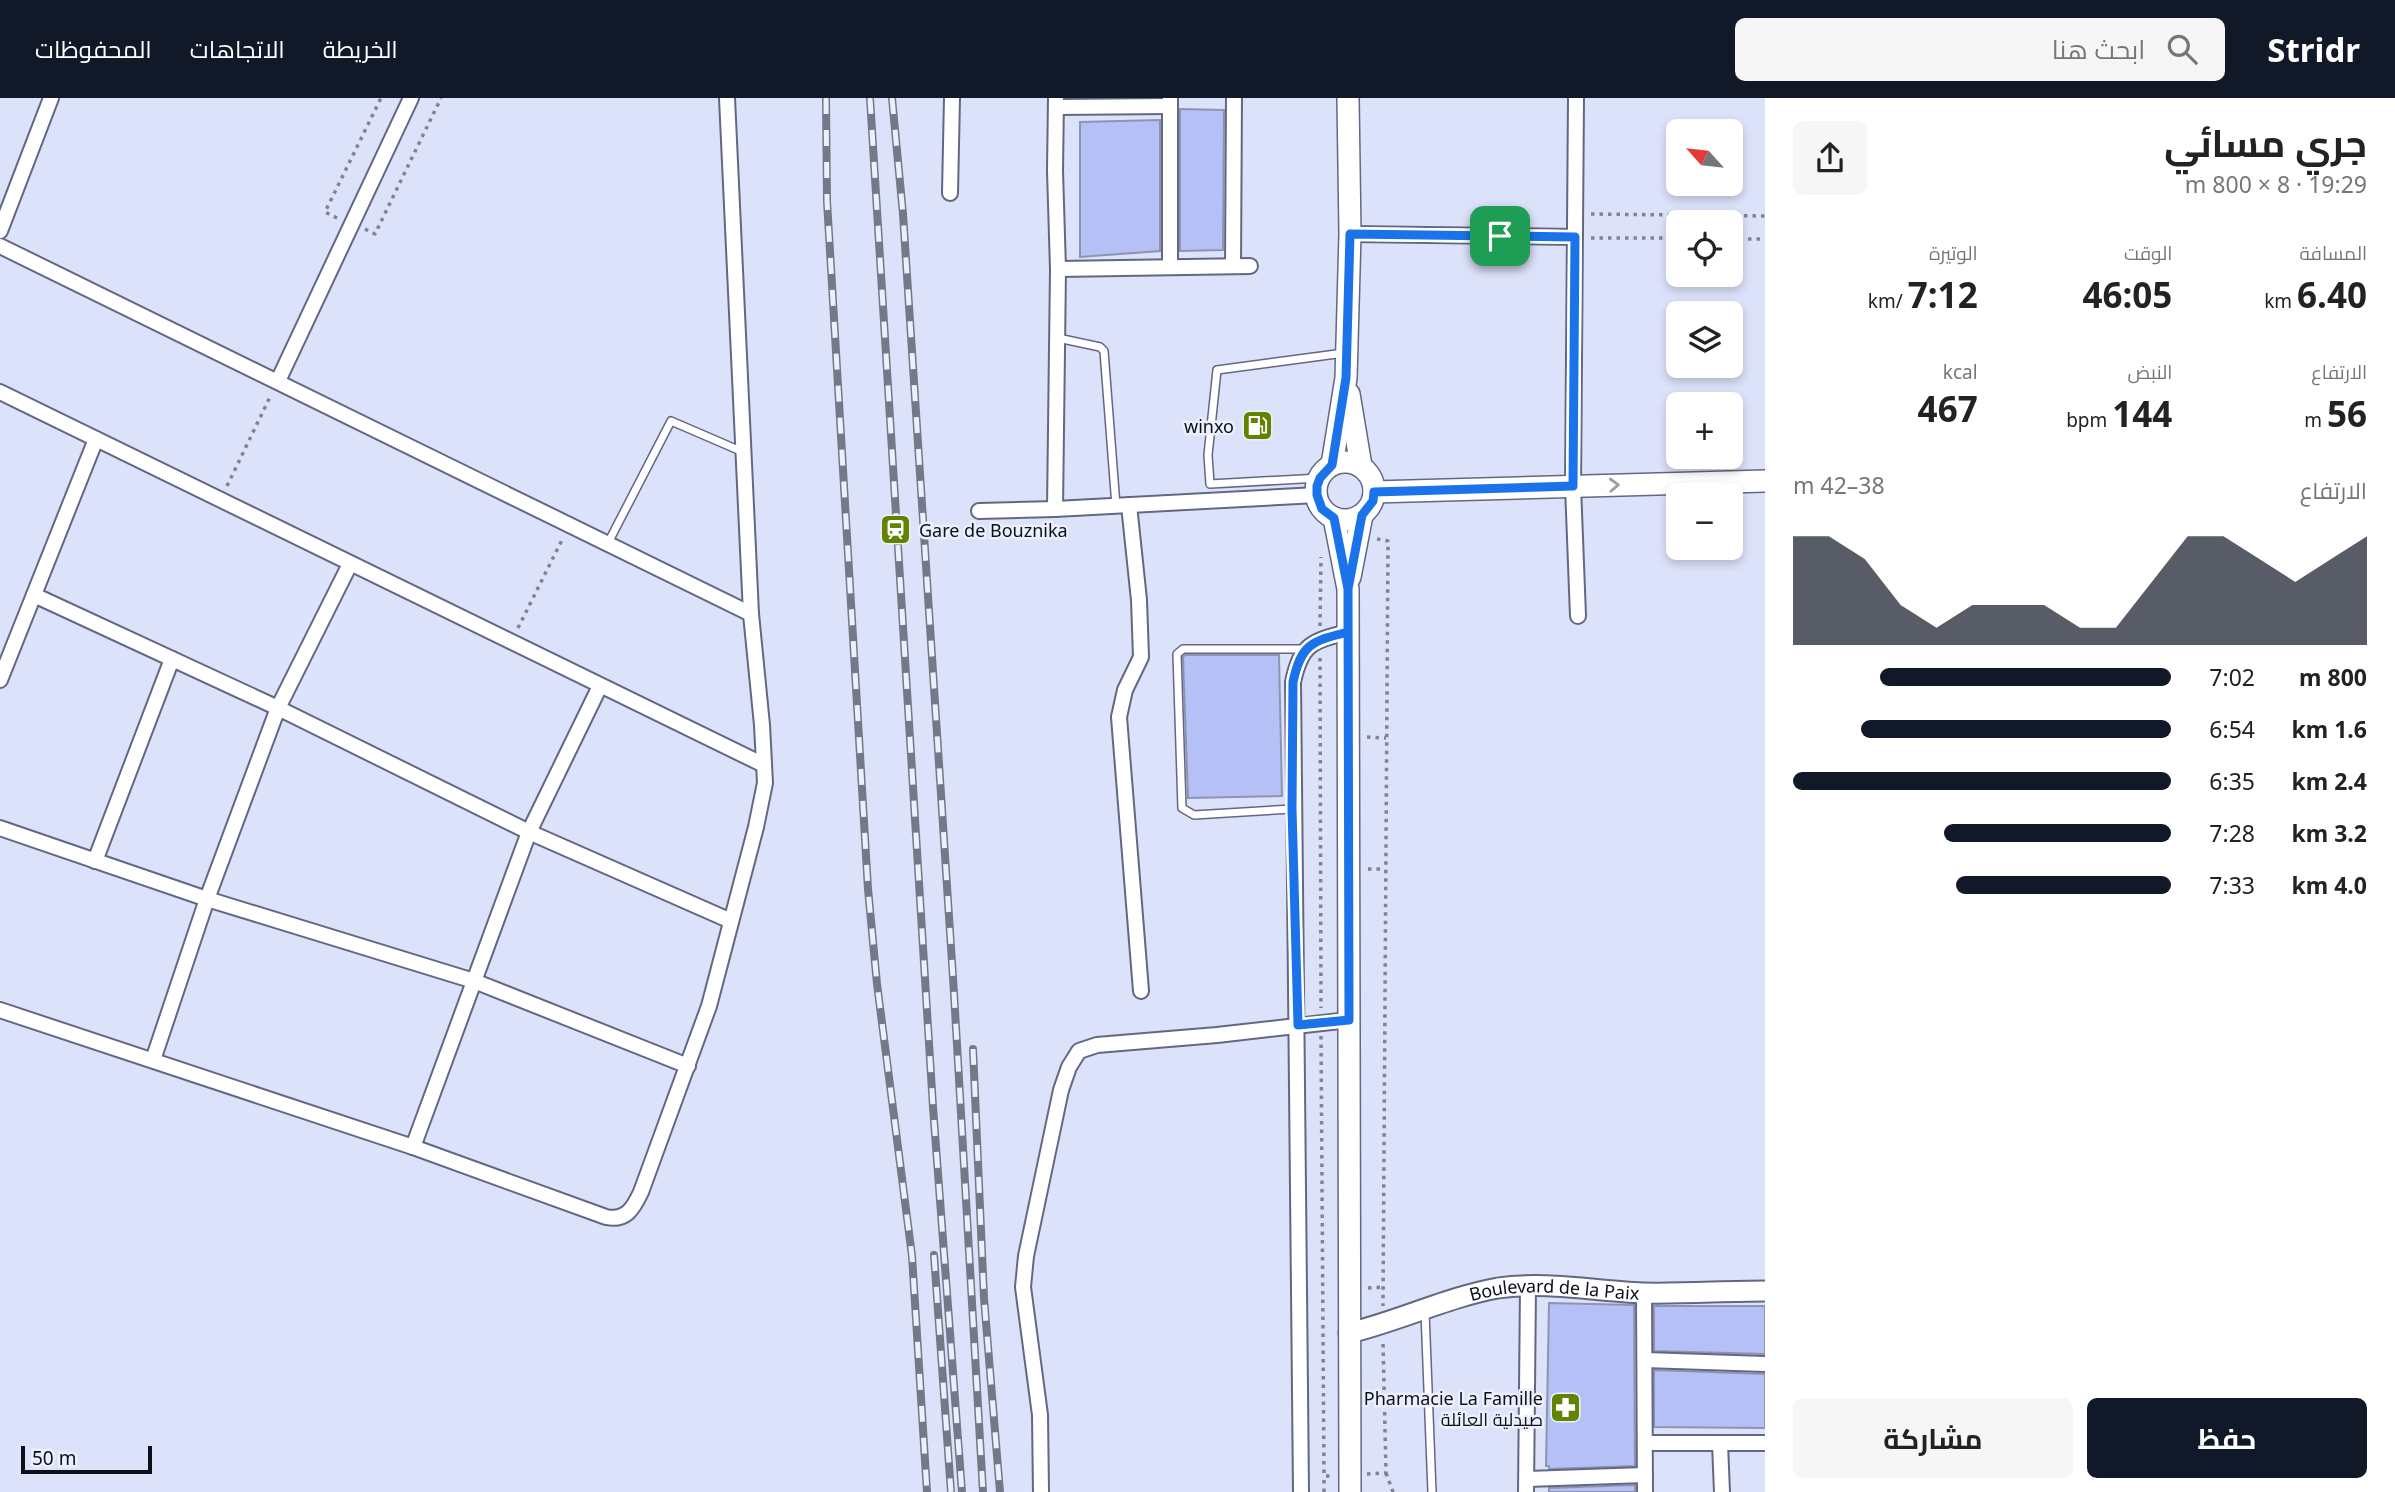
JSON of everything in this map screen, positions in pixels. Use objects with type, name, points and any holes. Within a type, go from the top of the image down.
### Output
[{"type":"main road","points":[[1348,98],[1350,234],[1346,378],[1323,479],[1322,509],[1334,518],[1353,519],[1362,515]]},
{"type":"main road","points":[[1346,378],[1361,466],[1373,482],[1374,492],[1373,501],[1362,515],[1348,589],[1349,1333],[1352,1490]]},
{"type":"main road","points":[[1323,479],[1342,462],[1361,466]]},
{"type":"main road","points":[[1374,492],[1765,481]]},
{"type":"main road","points":[[1334,518],[1348,589]]},
{"type":"street","points":[[0,231],[51,98]]},
{"type":"street","points":[[278,381],[411,98]]},
{"type":"street","points":[[0,1010],[413,1147],[606,1217],[620,1218],[631,1211],[709,1006],[764,797],[764,765],[751,614],[727,98]]},
{"type":"street","points":[[950,193],[952,98]]},
{"type":"street","points":[[1233,266],[1234,98]]},
{"type":"street","points":[[1576,98],[1573,486],[1578,616]]},
{"type":"street","points":[[1055,509],[1058,269],[1056,103],[1170,102],[1170,267]]},
{"type":"street","points":[[1350,234],[1575,237]]},
{"type":"street","points":[[0,246],[751,614]]},
{"type":"street","points":[[1058,269],[1250,266]]},
{"type":"street","points":[[0,392],[764,765]]},
{"type":"street","points":[[0,680],[96,439]]},
{"type":"street","points":[[979,511],[1122,505],[1323,479]]},
{"type":"street","points":[[1122,505],[1139,600],[1142,657],[1125,690],[1119,717],[1141,991]]},
{"type":"street","points":[[153,1060],[207,899],[278,708],[350,565]]},
{"type":"street","points":[[34,595],[278,708],[529,832],[731,921]]},
{"type":"street","points":[[1301,1492],[1298,1025],[1292,809],[1293,682],[1296,666],[1305,649],[1328,637],[1348,632]]},
{"type":"street","points":[[95,861],[172,659]]},
{"type":"street","points":[[413,1147],[529,832],[600,686]]},
{"type":"street","points":[[0,828],[207,899],[474,981],[688,1066]]},
{"type":"street","points":[[1041,1492],[1040,1415],[1023,1287],[1031,1228],[1056,1110],[1063,1083],[1074,1058],[1083,1049],[1097,1045],[1349,1020]]},
{"type":"street","points":[[1528,1286],[1526,1485],[1645,1475]]},
{"type":"street","name":"Boulevard de la Paix","points":[[1349,1333],[1383,1325],[1470,1295],[1499,1288],[1528,1286],[1644,1293],[1765,1291]]},
{"type":"street","points":[[1644,1293],[1645,1492]]},
{"type":"street","points":[[1645,1360],[1765,1364]]},
{"type":"street","points":[[1644,1443],[1765,1443]]},
{"type":"street","points":[[1720,1444],[1722,1492]]},
{"type":"lane","points":[[1057,337],[1100,347],[1104,351],[1122,505]]},
{"type":"lane","points":[[1323,479],[1210,484],[1208,455],[1217,370],[1347,353]]},
{"type":"lane","points":[[608,544],[671,421],[744,452]]},
{"type":"lane","points":[[1292,809],[1194,815],[1182,808],[1177,654],[1183,649],[1305,649]]},
{"type":"lane","points":[[1424,1311],[1432,1492]]},
{"type":"path","points":[[1575,214],[1765,216]]},
{"type":"path","points":[[1575,237],[1666,238]]},
{"type":"path","points":[[1743,239],[1765,239]]},
{"type":"path","points":[[220,500],[278,381]]},
{"type":"path","points":[[511,642],[569,525]]},
{"type":"path","points":[[1386,1473],[1393,1492]]},
{"type":"path","points":[[1324,1476],[1324,1492]]},
{"type":"building","points":[[1180,109],[1224,110],[1223,250],[1180,251]]},
{"type":"building","points":[[1160,120],[1160,251],[1080,257],[1080,122]]},
{"type":"building","points":[[1185,655],[1279,655],[1282,796],[1188,798]]},
{"type":"building","points":[[1549,1303],[1634,1305],[1635,1466],[1549,1469],[1549,1466],[1546,1466]]},
{"type":"building","points":[[1654,1306],[1765,1306],[1765,1354],[1654,1351]]},
{"type":"building","points":[[1654,1370],[1765,1374],[1765,1428],[1654,1427]]},
{"type":"building","points":[[1635,1485],[1635,1492],[1549,1492],[1549,1488]]},
{"type":"railway","points":[[826,98],[827,201],[868,889],[877,984],[912,1256],[927,1492]]},
{"type":"railway","points":[[870,98],[933,1107],[962,1492]]},
{"type":"railway","points":[[892,98],[903,214],[954,993],[983,1492]]},
{"type":"railway","points":[[973,1049],[984,1298],[1000,1492]]},
{"type":"railway","points":[[934,1255],[951,1492]]},
{"type":"place","name":"winxo","points":[[1257,426]]},
{"type":"place","name":"Gare de Bouznika","points":[[896,530]]},
{"type":"place","name":"Pharmacie La Famille صيدلية العائلة","points":[[1566,1408]]},
{"type":"route","points":[[1500,236],[1350,234],[1346,378],[1332,465],[1325,471],[1317,486],[1322,509],[1334,518],[1348,589],[1349,1020],[1298,1025],[1292,809],[1293,682],[1296,666],[1305,649],[1328,637],[1348,632],[1348,589],[1362,515],[1373,501],[1374,492],[1573,486],[1575,237],[1500,236]]}]
